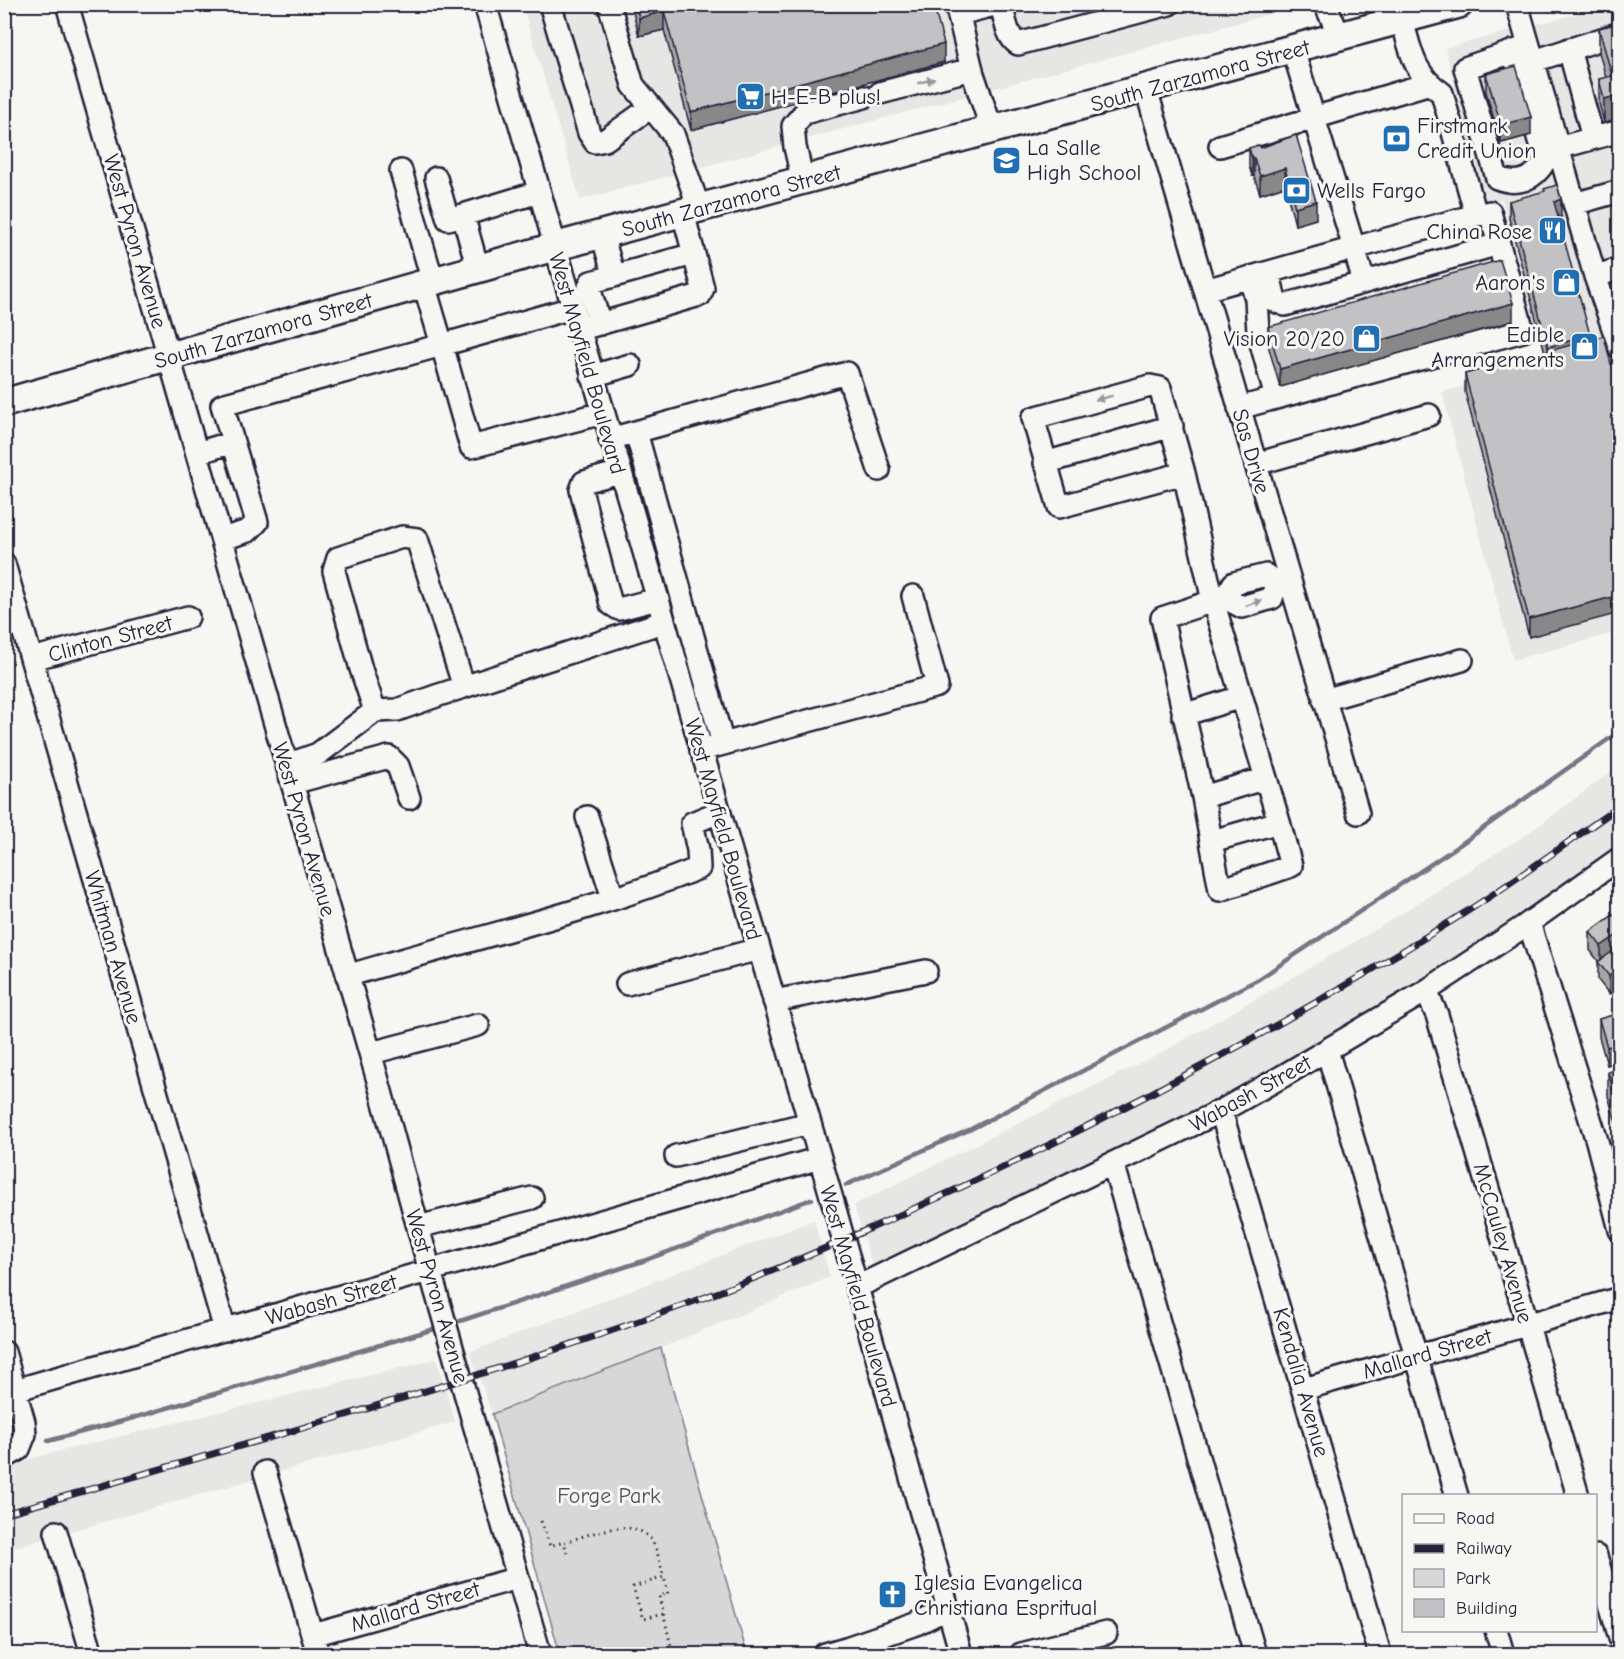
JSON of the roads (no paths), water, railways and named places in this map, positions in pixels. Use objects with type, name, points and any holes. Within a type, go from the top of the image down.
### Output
[{"type":"main road","name":"South Zarzamora Street","points":[[4,403],[554,247],[1293,50],[1445,6]]},
{"type":"street","name":"West Pyron Avenue","points":[[67,4],[370,1053],[540,1654]]},
{"type":"street","name":"West Mayfield Boulevard","points":[[485,4],[820,1158],[960,1654]]},
{"type":"street","points":[[550,4],[589,133],[595,142],[605,140],[651,107]]},
{"type":"street","points":[[578,330],[700,295],[703,288],[694,254],[691,210],[673,134],[633,85],[609,4]]},
{"type":"street","points":[[992,130],[972,69],[957,9],[999,4],[1010,37],[1014,43],[1018,44],[1169,4]]},
{"type":"street","points":[[1325,4],[1340,37]]},
{"type":"street","points":[[1517,4],[1525,53],[1545,161],[1538,173],[1530,178],[1515,183],[1497,178],[1465,68],[1525,53],[1569,49],[1620,33]]},
{"type":"street","points":[[1239,408],[1523,331],[1499,244],[1483,213],[1442,93],[1427,84],[1415,65],[1402,20]]},
{"type":"street","points":[[1569,49],[1593,138]]},
{"type":"street","points":[[1293,50],[1364,282]]},
{"type":"street","points":[[1525,53],[1558,148],[1595,276],[1620,348]]},
{"type":"street","points":[[803,181],[793,126],[804,113],[972,69]]},
{"type":"street","points":[[1220,146],[1427,84]]},
{"type":"street","name":"Sas Drive","points":[[1146,89],[1256,464],[1283,583],[1324,700],[1358,813]]},
{"type":"street","points":[[1558,148],[1620,131]]},
{"type":"street","points":[[401,171],[442,345],[471,447],[603,413]]},
{"type":"street","points":[[436,178],[448,219],[538,192]]},
{"type":"street","points":[[1547,194],[1572,195],[1620,191]]},
{"type":"street","points":[[1205,290],[1513,205]]},
{"type":"street","points":[[463,215],[478,269]]},
{"type":"street","points":[[602,234],[614,276]]},
{"type":"street","points":[[1260,275],[1275,301],[1285,305],[1499,244]]},
{"type":"street","points":[[600,324],[590,287],[591,282],[694,254]]},
{"type":"street","points":[[1595,276],[1620,269]]},
{"type":"street","points":[[1260,275],[1256,299],[1258,332],[1276,398]]},
{"type":"street","points":[[222,538],[248,531],[256,522],[222,405],[572,308]]},
{"type":"street","points":[[592,376],[630,365]]},
{"type":"street","points":[[610,439],[846,373],[879,470]]},
{"type":"street","points":[[1184,473],[1059,507],[1033,418],[1150,386],[1160,388],[1172,426],[1219,600],[1241,697],[1290,866],[1220,890],[1203,797],[1162,618],[1219,600],[1242,607],[1272,598],[1283,583]]},
{"type":"street","points":[[1256,464],[1430,415]]},
{"type":"street","points":[[1045,463],[1172,426]]},
{"type":"street","points":[[636,432],[723,744]]},
{"type":"street","points":[[197,453],[232,442]]},
{"type":"street","points":[[620,472],[584,482],[581,490],[611,604],[619,609],[657,599]]},
{"type":"street","points":[[375,711],[334,571],[338,558],[402,537],[417,540],[464,687]]},
{"type":"street","name":"Whitman Avenue","points":[[4,564],[225,1330]]},
{"type":"street","points":[[701,750],[937,686],[912,596]]},
{"type":"street","name":"Clinton Street","points":[[32,659],[188,617]]},
{"type":"street","points":[[290,774],[375,711],[397,710],[663,622]]},
{"type":"street","points":[[1324,700],[1462,660]]},
{"type":"street","points":[[1183,715],[1241,697]]},
{"type":"street","points":[[290,774],[389,757],[398,766],[409,798]]},
{"type":"street","points":[[1203,797],[1266,778]]},
{"type":"street","points":[[347,976],[551,918],[699,868],[692,823],[719,812]]},
{"type":"street","points":[[587,817],[613,898]]},
{"type":"street","points":[[1212,841],[1279,822]]},
{"type":"street","name":"Wabash Street","points":[[857,1287],[1221,1111],[1426,991],[1529,923],[1620,858]]},
{"type":"street","points":[[1529,923],[1596,1141],[1620,1230]]},
{"type":"street","points":[[627,984],[759,949]]},
{"type":"street","points":[[774,1001],[927,971]]},
{"type":"street","name":"McCauley Avenue","points":[[1426,991],[1437,1015],[1577,1494]]},
{"type":"street","points":[[370,1053],[478,1025]]},
{"type":"street","points":[[1327,1050],[1456,1494]]},
{"type":"street","name":"Kendalia Avenue","points":[[1221,1111],[1380,1654]]},
{"type":"street","points":[[676,1156],[809,1123]]},
{"type":"street","name":"Wabash Street","points":[[15,1390],[820,1158]]},
{"type":"street","points":[[1113,1163],[1255,1654]]},
{"type":"street","points":[[418,1227],[532,1198]]},
{"type":"street","name":"Mallard Street","points":[[1304,1389],[1620,1298]]},
{"type":"street","points":[[4,1352],[24,1422],[25,1434],[12,1454]]},
{"type":"street","points":[[265,1472],[316,1645]]},
{"type":"street","points":[[56,1532],[92,1654]]},
{"type":"street","points":[[1597,1559],[1620,1638]]},
{"type":"street","name":"Mallard Street","points":[[316,1645],[518,1578]]},
{"type":"street","points":[[825,1654],[850,1651],[948,1608]]},
{"type":"street","points":[[1497,1632],[1503,1654]]},
{"type":"street","points":[[1021,1654],[1106,1633]]},
{"type":"waterway","points":[[846,1185],[971,1129],[1259,979],[1461,844],[1620,731]]},
{"type":"waterway","points":[[460,1321],[643,1261],[812,1199]]},
{"type":"waterway","points":[[48,1441],[434,1329]]},
{"type":"railway","points":[[4,1514],[360,1411],[537,1356],[711,1295],[830,1246],[1043,1148],[1254,1038],[1458,917],[1620,806]]},
{"type":"place","name":"H-E-B plus!","points":[[750,96]]},
{"type":"place","name":"Firstmark Credit Union","points":[[1396,138]]},
{"type":"place","name":"La Salle High School","points":[[1006,160]]},
{"type":"place","name":"Wells Fargo","points":[[1296,190]]},
{"type":"place","name":"China Rose","points":[[1553,231]]},
{"type":"place","name":"Aaron's","points":[[1566,282]]},
{"type":"place","name":"Vision 20/20","points":[[1366,338]]},
{"type":"place","name":"Edible Arrangements","points":[[1585,347]]},
{"type":"place","name":"Iglesia Evangelica Christiana Espritual","points":[[893,1595]]},
{"type":"park label","name":"Forge Park","points":[[609,1495]]}]
